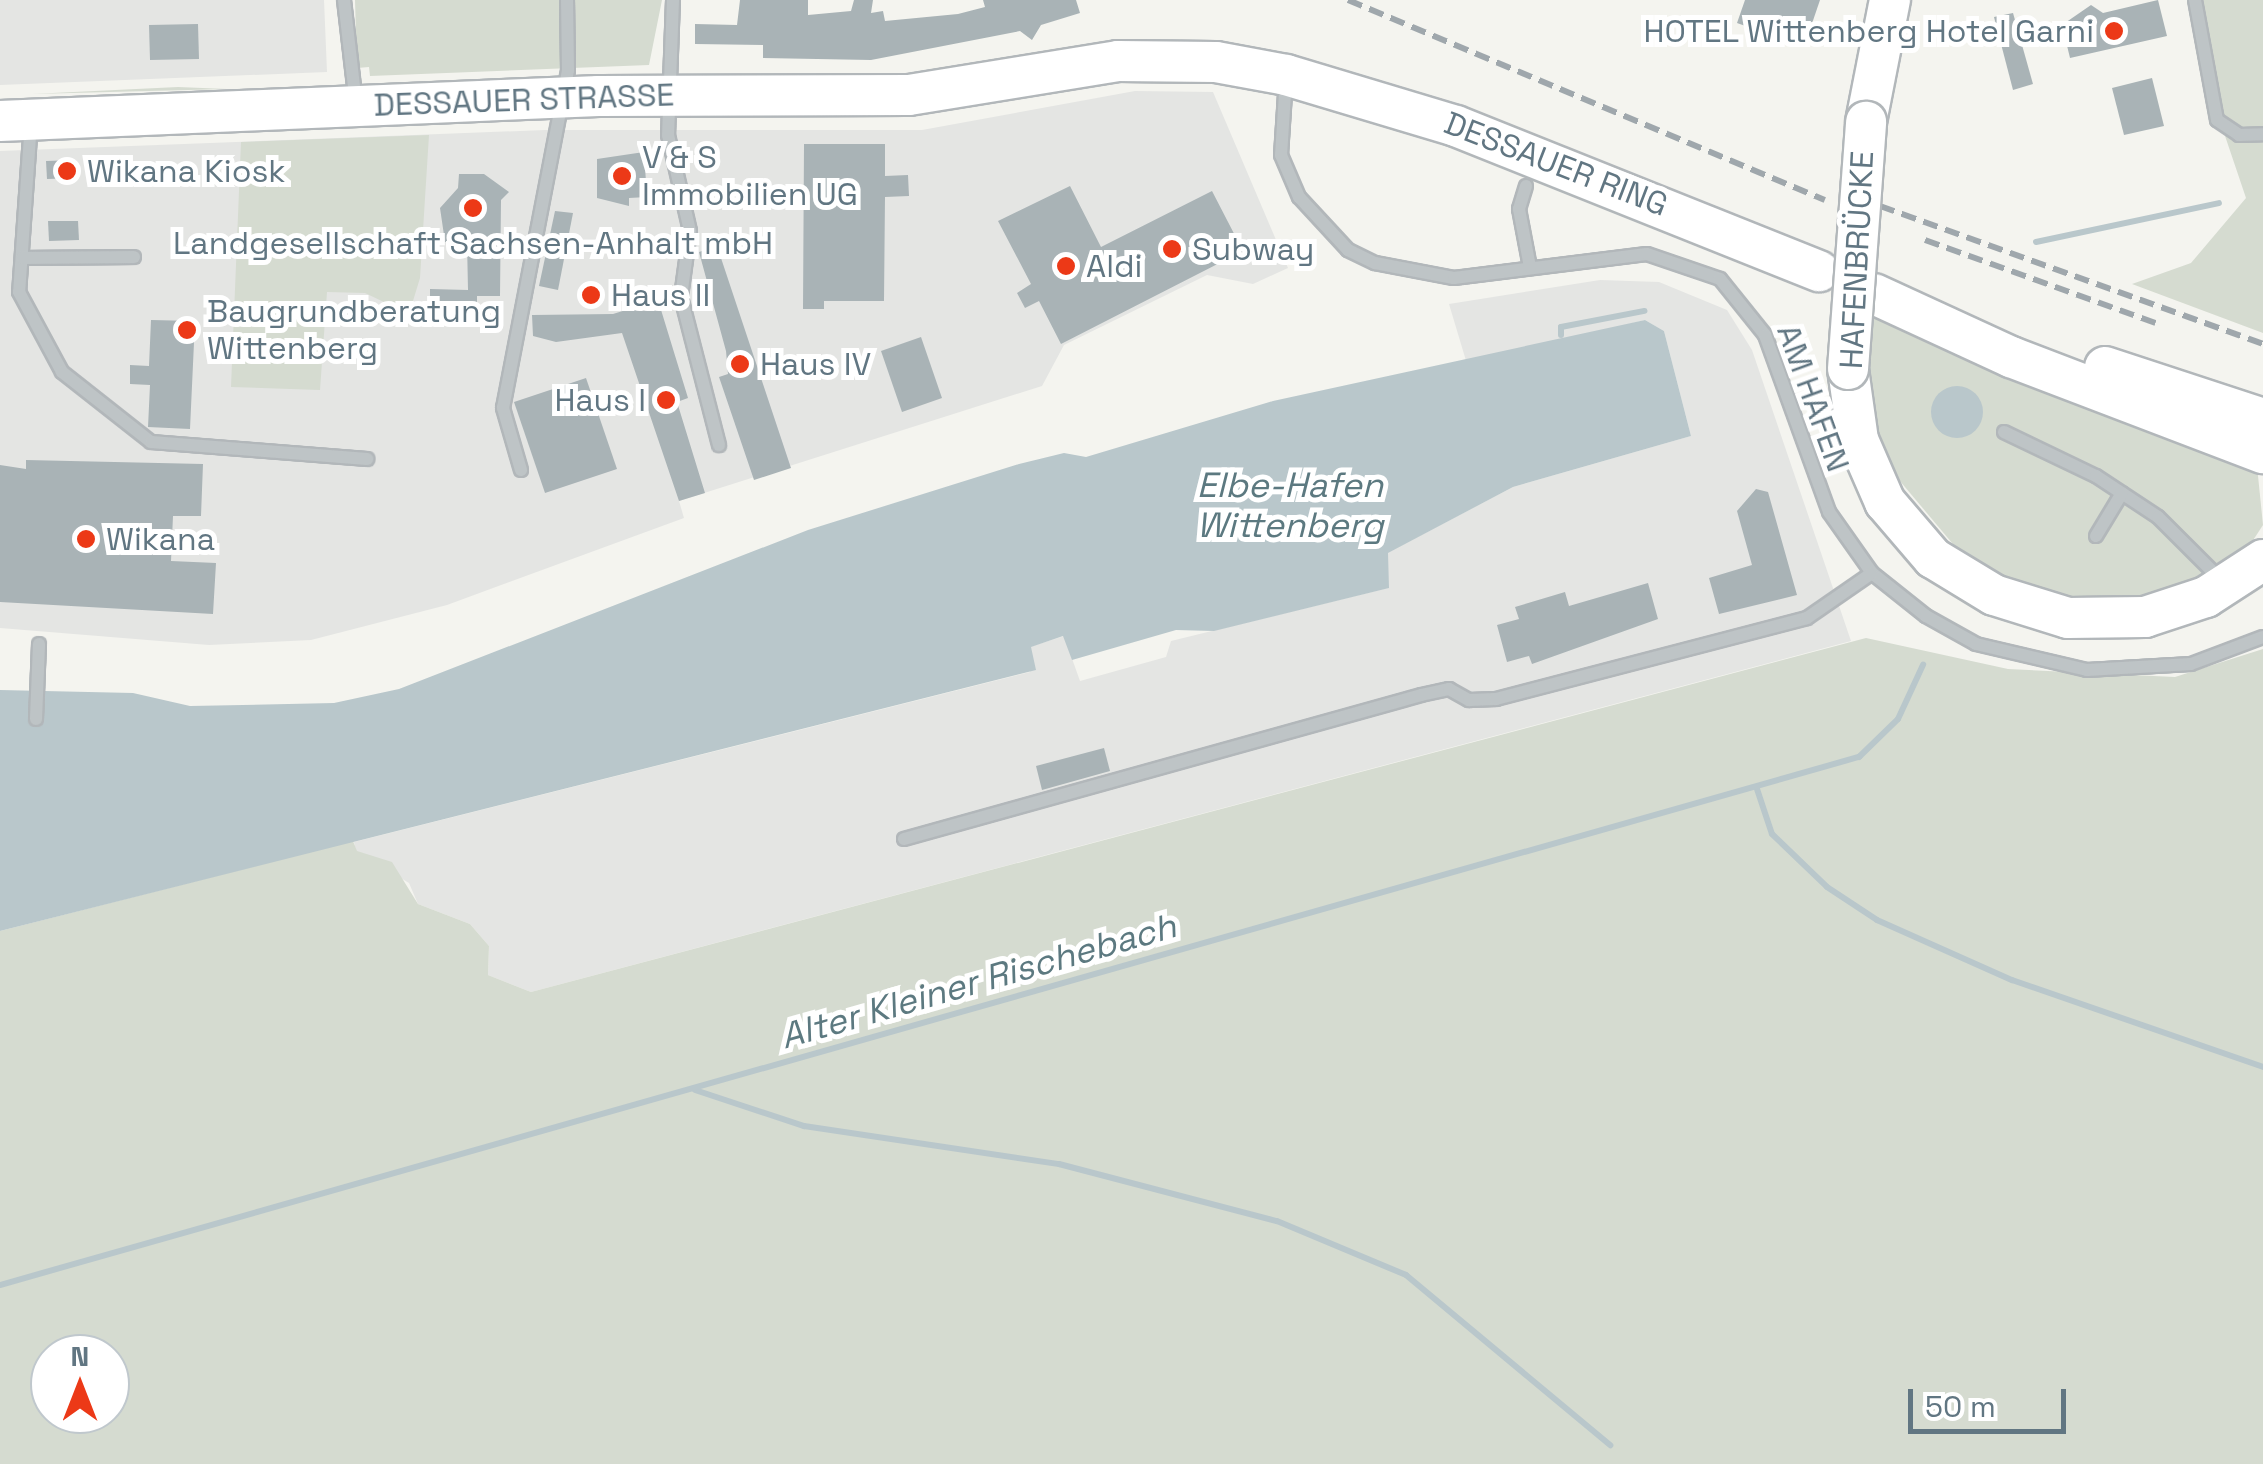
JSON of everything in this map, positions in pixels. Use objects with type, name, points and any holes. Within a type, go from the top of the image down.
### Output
[{"type":"main road","name":"HAFENBRÜCKE","points":[[1890,0],[1866,122],[1848,370],[1858,440],[1885,502],[1914,540],[1972,582],[2042,613],[2094,620],[2166,612],[2226,586],[2263,560]]},
{"type":"main road","name":"DESSAUER STRASSE","points":[[15,120],[562,97],[908,95],[1047,72],[1167,60],[1286,74]]},
{"type":"main road","name":"DESSAUER RING","points":[[1286,74],[1819,270]]},
{"type":"main road","points":[[1874,294],[2263,453]]},
{"type":"main road","points":[[1986,340],[2024,340],[2263,419]]},
{"type":"lane","points":[[344,0],[356,105]]},
{"type":"lane","points":[[521,470],[503,408],[562,97],[566,0]]},
{"type":"lane","points":[[672,0],[668,135],[690,231],[680,297],[718,445]]},
{"type":"lane","points":[[2195,0],[2217,120],[2239,135],[2263,134]]},
{"type":"lane","name":"AM HAFEN","points":[[1286,74],[1279,126],[1286,168],[1299,197],[1348,250],[1420,275],[1646,254],[1720,280],[1765,335],[1816,488],[1872,573],[1943,626],[2028,662],[2146,670],[2191,664],[2263,637]]},
{"type":"lane","points":[[15,120],[23,258],[19,292],[45,352],[138,434],[168,445],[366,459]]},
{"type":"lane","points":[[1515,158],[1518,209],[1530,267]]},
{"type":"lane","points":[[23,258],[134,257]]},
{"type":"lane","points":[[2004,432],[2122,493],[2158,517],[2226,586]]},
{"type":"lane","points":[[2096,536],[2122,493]]},
{"type":"lane","points":[[904,839],[1421,696],[1449,690],[1470,700],[1496,699],[1807,618],[1872,573]]},
{"type":"lane","points":[[36,720],[38,644]]},
{"type":"shaded area","points":[[0,0],[324,0],[327,72],[0,85]]},
{"type":"shaded area","points":[[355,0],[662,0],[649,65],[370,76],[369,67],[357,68]]},
{"type":"shaded area","points":[[2203,0],[2263,0],[2263,333],[2132,284],[2191,263],[2246,198],[2222,127]]},
{"type":"shaded area","points":[[178,87],[227,89],[32,94]]},
{"type":"shaded area","points":[[1135,91],[1213,92],[1288,268],[1253,284],[1207,275],[1064,345],[1042,386],[679,501],[684,518],[447,605],[311,640],[209,645],[0,628],[0,151],[545,130],[922,130]]},
{"type":"shaded area","points":[[429,135],[420,278],[409,314],[365,293],[327,292],[320,390],[231,387],[241,142]]},
{"type":"shaded area","points":[[1600,280],[1659,282],[1727,310],[1752,350],[1851,641],[531,992],[488,975],[489,946],[470,924],[418,904],[409,883],[356,851],[354,842],[1030,672],[1026,648],[1064,636],[1080,681],[1166,657],[1171,641],[1388,588],[1387,553],[1513,487],[1691,436],[1664,331],[1645,320],[1467,364],[1449,304]]},
{"type":"shaded area","points":[[1858,307],[2257,466],[2263,525],[2248,548],[2193,585],[2131,602],[2022,593],[1963,556],[1889,468],[1870,406]]},
{"type":"shaded area","points":[[1866,638],[2008,669],[2175,677],[2263,649],[2263,1464],[0,1464],[0,931],[353,841],[357,851],[392,862],[418,904],[470,924],[489,946],[488,975],[531,992]]},
{"type":"water","name":"Elbe-Hafen Wittenberg","points":[[1645,320],[1664,331],[1691,436],[1513,487],[1388,553],[1389,588],[1214,631],[1176,630],[1072,660],[1063,636],[1031,647],[1036,670],[0,931],[0,690],[133,693],[190,706],[334,703],[399,689],[808,530],[1019,464],[1064,453],[1086,457],[1273,401]]},
{"type":"water","points":[[1957,386],[1976,393],[1983,412],[1976,431],[1957,438],[1938,431],[1931,412],[1938,393]]},
{"type":"building","points":[[740,0],[808,0],[808,15],[851,11],[854,0],[873,0],[871,13],[883,11],[885,21],[958,14],[985,7],[983,0],[1076,0],[1080,13],[1041,25],[1032,40],[1020,31],[871,60],[763,58],[763,45],[695,44],[695,24],[737,25]]},
{"type":"building","points":[[1745,0],[1820,0],[1804,47],[1737,23]]},
{"type":"building","name":"HOTEL Wittenberg Hotel Garni","points":[[2158,0],[2167,36],[2070,58],[2062,25],[2091,5],[2103,13]]},
{"type":"building","points":[[2013,13],[2033,84],[2013,90],[1994,17]]},
{"type":"building","points":[[198,24],[199,59],[150,60],[149,25]]},
{"type":"building","points":[[2152,78],[2164,126],[2124,135],[2112,88]]},
{"type":"building","points":[[804,144],[885,144],[885,176],[908,175],[909,196],[885,197],[884,301],[824,301],[824,309],[803,309]]},
{"type":"building","name":"V & S Immobilien UG","points":[[644,152],[647,197],[629,198],[629,206],[597,198],[597,159]]},
{"type":"building","points":[[76,160],[77,178],[47,179],[46,161]]},
{"type":"building","points":[[459,174],[484,174],[509,192],[501,200],[500,296],[477,296],[477,310],[430,310],[430,289],[468,290],[467,242],[445,242],[440,208],[458,188]]},
{"type":"building","points":[[1070,186],[1101,247],[1212,191],[1243,251],[1061,344],[1039,301],[1025,308],[1017,293],[1031,284],[998,221]]},
{"type":"building","points":[[555,211],[573,213],[558,290],[539,286]]},
{"type":"building","points":[[48,221],[78,221],[79,240],[49,241]]},
{"type":"building","name":"Haus IV","points":[[717,246],[791,468],[754,480],[719,377],[728,374],[726,351],[699,252]]},
{"type":"building","name":"Haus I","points":[[658,300],[688,398],[677,402],[705,493],[679,501],[622,333],[556,342],[533,336],[532,315],[613,314]]},
{"type":"building","points":[[151,320],[195,321],[190,429],[148,427],[150,385],[130,384],[130,365],[149,366]]},
{"type":"building","points":[[921,337],[942,398],[902,412],[881,351]]},
{"type":"building","points":[[586,378],[617,469],[545,493],[514,402]]},
{"type":"building","name":"Wikana","points":[[26,460],[203,464],[201,516],[173,516],[171,561],[216,563],[213,614],[0,602],[0,465],[26,469]]},
{"type":"building","points":[[1756,489],[1768,492],[1797,595],[1719,614],[1709,578],[1752,565],[1737,511]]},
{"type":"building","points":[[1648,583],[1658,619],[1532,664],[1529,656],[1507,662],[1497,625],[1519,619],[1515,607],[1565,592],[1569,606]]},
{"type":"building","points":[[1104,748],[1110,771],[1042,790],[1036,766]]},
{"type":"waterway","points":[[2036,242],[2219,203]]},
{"type":"waterway","points":[[1561,335],[1561,327],[1644,311]]},
{"type":"waterway","name":"Alter Kleiner Rischebach","points":[[0,1285],[1859,757],[1898,719],[1923,665]]},
{"type":"waterway","points":[[1757,789],[1772,834],[1827,887],[1877,920],[2012,980],[2263,1067]]},
{"type":"waterway","points":[[695,1090],[804,1126],[1059,1164],[1277,1221],[1406,1275],[1610,1445]]},
{"type":"railway","points":[[1348,0],[1825,200]]},
{"type":"railway","points":[[1880,206],[2263,344]]},
{"type":"railway","points":[[1925,240],[2156,323]]},
{"type":"place","name":"HOTEL Wittenberg Hotel Garni","points":[[2114,31]]},
{"type":"place","name":"Wikana Kiosk","points":[[67,171]]},
{"type":"place","name":"V & S Immobilien UG","points":[[622,176]]},
{"type":"place","name":"Landgesellschaft Sachsen-Anhalt mbH","points":[[473,208]]},
{"type":"place","name":"Subway","points":[[1172,249]]},
{"type":"place","name":"Aldi","points":[[1066,266]]},
{"type":"place","name":"Haus II","points":[[591,295]]},
{"type":"place","name":"Baugrundberatung Wittenberg","points":[[187,330]]},
{"type":"place","name":"Haus IV","points":[[740,364]]},
{"type":"place","name":"Haus I","points":[[666,400]]},
{"type":"place","name":"Wikana","points":[[86,539]]}]
